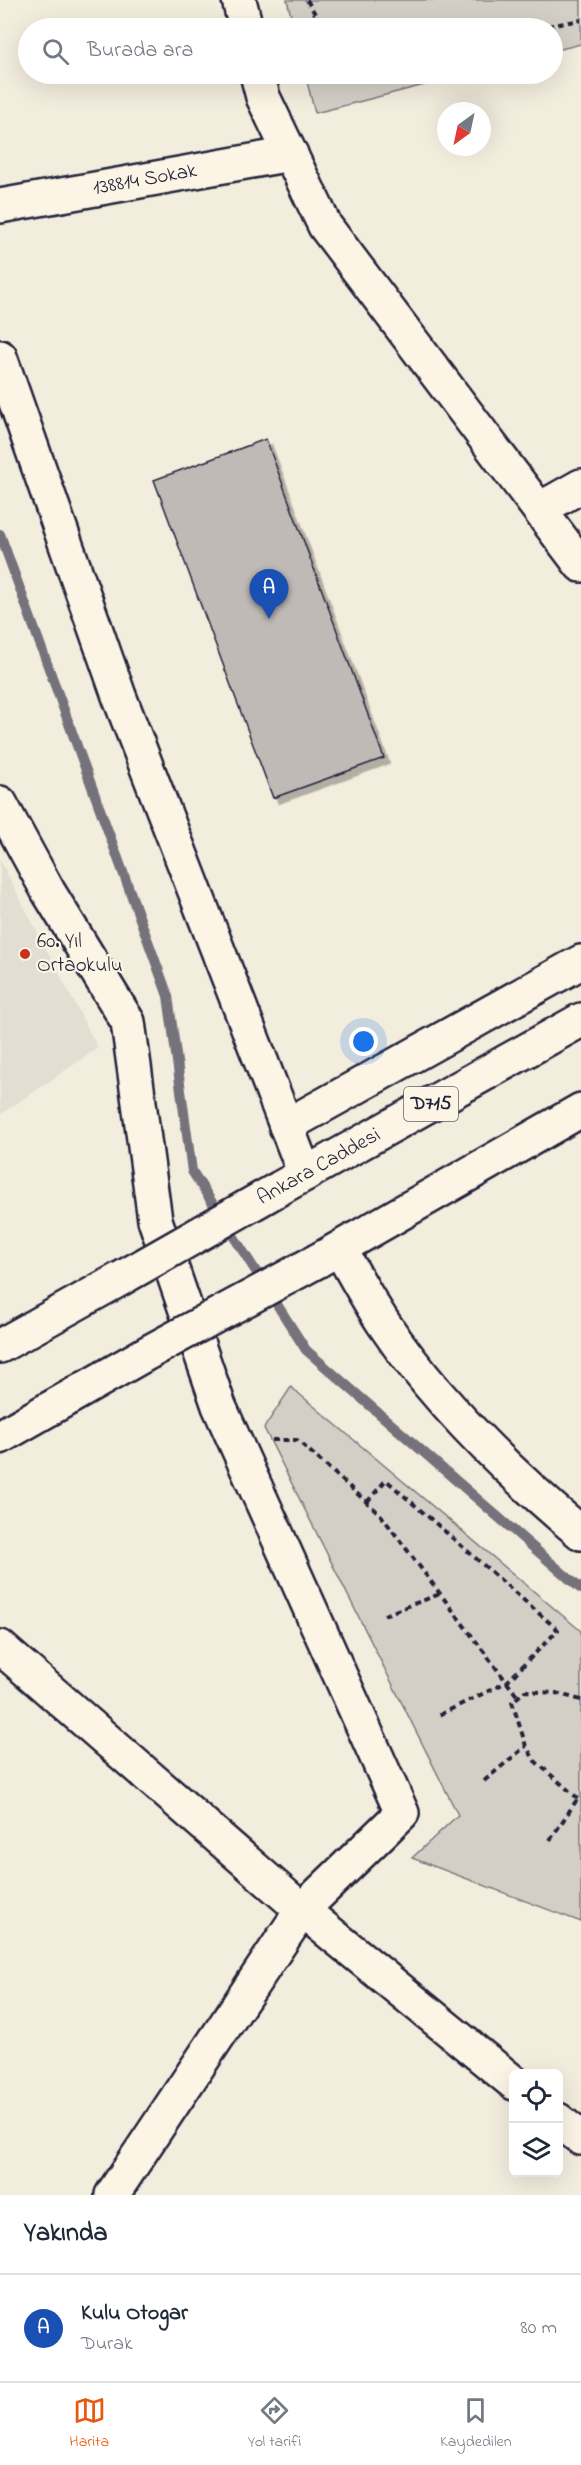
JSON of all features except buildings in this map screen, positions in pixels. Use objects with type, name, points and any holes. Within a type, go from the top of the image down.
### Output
[{"type":"main road","points":[[239,0],[244,18]]},
{"type":"main road","points":[[260,84],[263,97],[325,226],[581,565]]},
{"type":"main road","name":"138814 Sokak","points":[[0,206],[291,154]]},
{"type":"main road","points":[[0,357],[119,696],[286,1126],[293,1181]]},
{"type":"main road","points":[[540,509],[581,486]]},
{"type":"main road","points":[[0,803],[48,891],[128,1022],[155,1220],[219,1406],[402,1813],[302,1910],[112,2195]]},
{"type":"main road","points":[[286,1126],[581,962]]},
{"type":"main road","name":"Ankara Caddesi","points":[[0,1346],[581,1020]]},
{"type":"main road","points":[[0,1437],[149,1352],[328,1255],[581,1110]]},
{"type":"main road","points":[[328,1255],[473,1434],[551,1508],[581,1533]]},
{"type":"main road","points":[[0,1647],[302,1910],[509,2080]]},
{"type":"main road","points":[[562,2123],[581,2138]]},
{"type":"path","points":[[307,0],[317,18]]},
{"type":"path","points":[[563,23],[581,20]]},
{"type":"path","points":[[234,1441],[297,1440],[367,1502],[380,1514],[518,1696]]},
{"type":"path","points":[[367,1502],[386,1480],[558,1630],[507,1682],[439,1715]]},
{"type":"path","points":[[384,1615],[440,1594]]},
{"type":"path","points":[[550,1840],[579,1800],[535,1761],[526,1746],[512,1702],[525,1690],[556,1693],[581,1700]]},
{"type":"path","points":[[484,1781],[526,1746]]},
{"type":"shaded area","points":[[287,0],[581,0],[581,44],[563,48],[563,18],[292,18]]},
{"type":"shaded area","points":[[308,84],[428,84],[315,113]]},
{"type":"shaded area","name":"60. Yıl Ortaokulu","points":[[0,860],[98,1048],[0,1115]]},
{"type":"shaded area","points":[[291,1387],[581,1631],[581,1922],[412,1858],[458,1815],[264,1428]]},
{"type":"waterway","points":[[0,534],[168,996],[192,1171],[306,1350],[581,1589]]},
{"type":"place","name":"Kulu Otogar","points":[[269,619]]},
{"type":"place","name":"60. Yıl Ortaokulu","points":[[25,954]]}]
